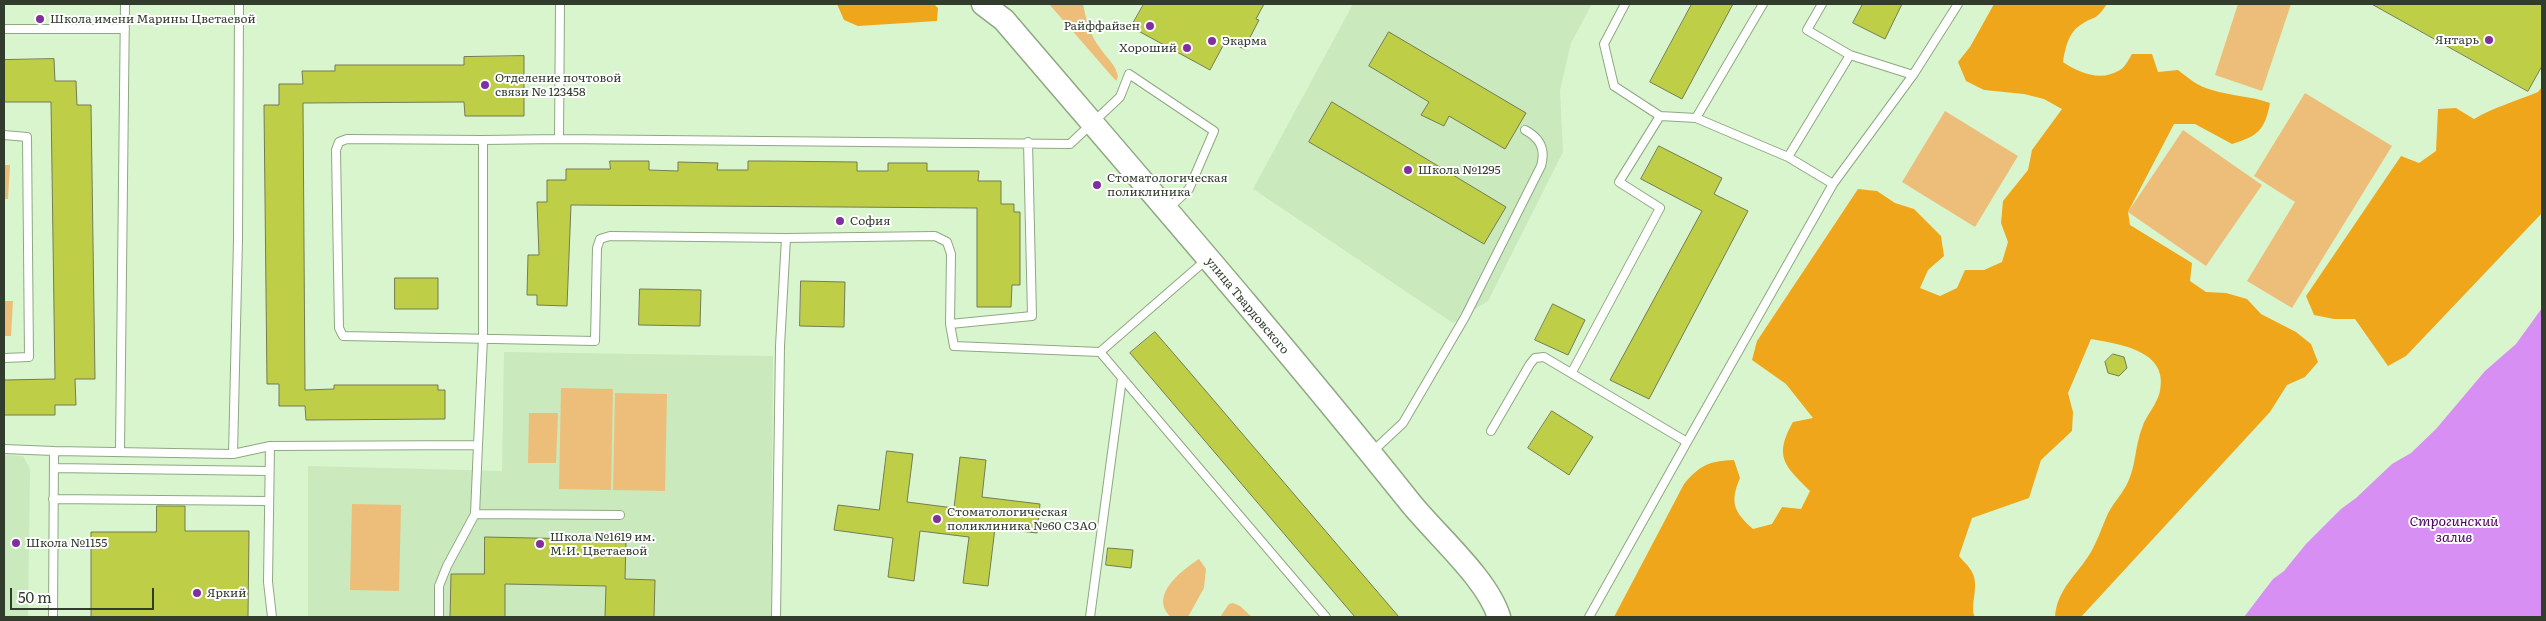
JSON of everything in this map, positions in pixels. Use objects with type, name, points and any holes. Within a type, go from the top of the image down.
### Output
[{"type":"main road","name":"улица Твардовского","points":[[983,4],[1001,12],[1093,124],[1371,453],[1421,516],[1478,580],[1493,601],[1499,617]]},
{"type":"lane","points":[[120,451],[124,4]]},
{"type":"lane","points":[[233,454],[238,240],[239,4]]},
{"type":"lane","points":[[559,139],[560,4]]},
{"type":"lane","points":[[1625,4],[1604,44],[1614,86],[1660,116],[1696,118],[1788,157],[1833,184]]},
{"type":"lane","points":[[1696,118],[1762,4]]},
{"type":"lane","points":[[1822,4],[1807,30],[1850,55],[1913,75]]},
{"type":"lane","points":[[1589,617],[1833,184],[1913,75],[1958,4]]},
{"type":"lane","points":[[4,29],[125,29]]},
{"type":"lane","points":[[1788,157],[1850,55]]},
{"type":"lane","points":[[1167,211],[1189,189],[1214,131],[1129,74],[1120,97],[1070,144],[1028,142],[347,139],[339,142],[336,150],[339,328],[343,336],[595,341],[597,248],[600,239],[610,236],[786,238],[935,236],[947,242],[951,254],[950,324],[954,346],[1100,352],[1208,259]]},
{"type":"lane","points":[[1572,372],[1660,208],[1619,182],[1660,116]]},
{"type":"lane","points":[[1371,453],[1403,423],[1465,317],[1541,166],[1543,149],[1540,141],[1525,130]]},
{"type":"lane","points":[[4,135],[27,137],[29,357],[4,358]]},
{"type":"lane","points":[[439,617],[439,586],[447,566],[475,514],[483,338],[483,140]]},
{"type":"lane","points":[[950,324],[1032,316],[1028,142]]},
{"type":"lane","points":[[776,617],[780,346],[786,238]]},
{"type":"lane","points":[[1100,352],[1326,617]]},
{"type":"lane","points":[[1491,431],[1535,358],[1544,356],[1687,442]]},
{"type":"lane","points":[[1090,617],[1122,378]]},
{"type":"lane","points":[[270,446],[268,582],[272,617]]},
{"type":"lane","points":[[4,450],[233,454],[270,446],[478,446]]},
{"type":"lane","points":[[53,617],[54,451]]},
{"type":"lane","points":[[54,468],[270,471]]},
{"type":"lane","points":[[53,499],[269,501]]},
{"type":"lane","points":[[475,514],[620,515]]},
{"type":"shaded area","points":[[837,4],[934,4],[938,8],[937,21],[858,26],[844,20]]},
{"type":"shaded area","points":[[1049,4],[1083,4],[1091,32],[1115,69],[1118,77],[1116,81]]},
{"type":"shaded area","name":"Школа №1295","points":[[1353,4],[1592,4],[1571,43],[1560,90],[1563,152],[1488,301],[1453,323],[1253,189]]},
{"type":"shaded area","points":[[1994,4],[2107,4],[2096,16],[2075,29],[2066,47],[2063,62],[2083,73],[2098,76],[2113,74],[2122,69],[2132,54],[2152,54],[2158,72],[2178,70],[2207,89],[2270,103],[2266,120],[2259,131],[2248,138],[2232,144],[2195,124],[2174,124],[2128,212],[2130,225],[2192,263],[2190,281],[2206,292],[2226,293],[2247,299],[2261,314],[2296,332],[2311,344],[2318,362],[2305,377],[2287,385],[2270,412],[2081,617],[2055,617],[2064,590],[2091,552],[2108,513],[2128,482],[2133,469],[2142,428],[2159,396],[2161,377],[2157,366],[2139,352],[2114,343],[2091,339],[2068,393],[2073,412],[2072,431],[2041,460],[2029,498],[1972,518],[1959,556],[1972,572],[1974,578],[1973,613],[1975,617],[1614,617],[1684,484],[1700,468],[1711,463],[1734,460],[1740,478],[1735,494],[1735,506],[1741,517],[1753,529],[1772,524],[1782,507],[1801,509],[1810,491],[1788,467],[1783,453],[1784,444],[1793,422],[1813,418],[1786,384],[1752,360],[1757,341],[1858,189],[1877,191],[1895,203],[1914,209],[1941,236],[1944,256],[1928,270],[1920,288],[1940,296],[1957,288],[1965,270],[1984,270],[2002,262],[2008,242],[2001,223],[2003,201],[2028,170],[2032,150],[2062,109],[2044,99],[2024,94],[1984,90],[1966,81],[1958,62],[1970,47]]},
{"type":"shaded area","points":[[2238,4],[2291,4],[2262,91],[2215,75]]},
{"type":"shaded area","points":[[2542,87],[2542,213],[2406,356],[2388,366],[2355,319],[2334,319],[2314,315],[2306,296],[2401,156],[2419,163],[2436,151],[2438,109],[2456,108],[2474,119],[2538,92]]},
{"type":"shaded area","points":[[2305,93],[2392,146],[2292,308],[2247,281],[2295,202],[2254,176]]},
{"type":"shaded area","points":[[1945,111],[2018,156],[1975,227],[1902,182]]},
{"type":"shaded area","points":[[2183,130],[2262,185],[2206,266],[2128,212]]},
{"type":"shaded area","points":[[4,165],[10,165],[8,199],[4,199]]},
{"type":"shaded area","points":[[4,301],[13,301],[11,336],[4,336]]},
{"type":"shaded area","name":"Школа №1619 им. М.И. Цветаевой","points":[[504,352],[773,356],[771,617],[308,617],[308,466],[502,471]]},
{"type":"shaded area","points":[[561,388],[613,389],[611,490],[559,489]]},
{"type":"shaded area","points":[[615,393],[667,394],[665,491],[613,490]]},
{"type":"shaded area","points":[[529,413],[558,413],[556,463],[528,463]]},
{"type":"shaded area","name":"Школа №1155","points":[[4,455],[23,456],[30,469],[28,617],[4,617]]},
{"type":"shaded area","points":[[352,504],[401,505],[399,591],[350,590]]},
{"type":"shaded area","points":[[1199,559],[1206,569],[1204,588],[1188,617],[1171,617],[1165,609],[1163,601],[1165,592],[1184,570]]},
{"type":"shaded area","points":[[1233,603],[1240,606],[1252,617],[1220,617],[1229,604]]},
{"type":"water","name":"Строгинский залив","points":[[2542,308],[2542,617],[2244,617],[2273,579],[2284,571],[2306,544],[2341,509],[2356,498],[2392,464],[2411,453],[2436,429],[2485,371],[2516,344]]},
{"type":"building","points":[[1144,4],[1264,4],[1256,19],[1259,20],[1244,49],[1226,40],[1210,70],[1131,27]]},
{"type":"building","points":[[1692,4],[1733,4],[1682,99],[1650,82]]},
{"type":"building","points":[[1863,4],[1902,4],[1885,39],[1853,23]]},
{"type":"building","name":"Янтарь","points":[[2372,4],[2542,4],[2542,66],[2528,91]]},
{"type":"building","points":[[1389,32],[1526,113],[1505,149],[1449,116],[1444,126],[1421,115],[1429,102],[1369,66]]},
{"type":"building","points":[[524,56],[524,116],[465,116],[464,102],[303,103],[305,390],[334,389],[334,385],[438,385],[438,390],[445,390],[445,419],[306,420],[305,406],[279,406],[279,384],[267,384],[264,105],[279,105],[279,84],[303,84],[302,71],[335,71],[335,65],[464,65],[464,57]]},
{"type":"building","points":[[54,59],[55,81],[76,81],[77,105],[91,105],[95,379],[75,379],[76,405],[55,405],[55,415],[4,415],[4,380],[55,379],[51,102],[4,102],[4,60]]},
{"type":"building","points":[[1332,102],[1506,207],[1484,244],[1309,142]]},
{"type":"building","points":[[1659,146],[1722,178],[1714,194],[1748,211],[1649,399],[1610,380],[1702,211],[1641,179]]},
{"type":"building","points":[[610,161],[649,161],[649,170],[678,171],[678,162],[718,163],[717,170],[748,170],[748,161],[768,161],[857,162],[857,171],[888,171],[888,163],[927,163],[927,171],[979,171],[978,181],[1001,181],[1001,204],[1014,204],[1014,212],[1020,212],[1020,285],[1012,285],[1011,307],[977,307],[977,208],[571,205],[567,306],[537,305],[537,295],[527,295],[528,255],[539,255],[537,202],[547,202],[547,180],[566,180],[566,169],[610,169]]},
{"type":"building","points":[[395,278],[438,278],[438,309],[395,309]]},
{"type":"building","points":[[801,281],[845,282],[844,327],[800,326]]},
{"type":"building","points":[[640,289],[701,290],[700,326],[639,325]]},
{"type":"building","points":[[1553,304],[1585,320],[1568,355],[1535,340]]},
{"type":"building","points":[[1155,332],[1399,617],[1355,617],[1130,353]]},
{"type":"building","points":[[2113,354],[2124,357],[2127,368],[2119,376],[2108,373],[2105,362]]},
{"type":"building","points":[[1552,411],[1593,437],[1569,475],[1528,448]]},
{"type":"building","name":"Стоматологическая поликлиника №60 СЗАО","points":[[887,451],[913,454],[907,502],[954,508],[960,457],[986,460],[982,497],[1040,504],[1037,533],[995,528],[988,586],[963,583],[969,537],[920,531],[914,581],[888,577],[893,538],[834,530],[838,505],[879,510]]},
{"type":"building","points":[[157,506],[185,506],[185,531],[249,531],[248,617],[91,617],[91,532],[156,532]]},
{"type":"building","points":[[485,537],[626,540],[625,579],[655,580],[654,617],[605,617],[606,586],[505,584],[505,617],[450,617],[451,574],[484,574]]},
{"type":"building","points":[[1108,548],[1133,550],[1131,568],[1106,565]]},
{"type":"place","name":"Школа имени Марины Цветаевой","points":[[40,19]]},
{"type":"place","name":"Райффайзен","points":[[1150,26]]},
{"type":"place","name":"Янтарь","points":[[2489,40]]},
{"type":"place","name":"Экарма","points":[[1212,41]]},
{"type":"place","name":"Хороший","points":[[1187,48]]},
{"type":"place","name":"Отделение почтовой связи № 123458","points":[[485,85]]},
{"type":"place","name":"Школа №1295","points":[[1408,170]]},
{"type":"place","name":"Стоматологическая поликлиника","points":[[1097,185]]},
{"type":"place","name":"София","points":[[840,221]]},
{"type":"place","name":"Стоматологическая поликлиника №60 СЗАО","points":[[937,519]]},
{"type":"place","name":"Школа №1155","points":[[16,543]]},
{"type":"place","name":"Школа №1619 им. М.И. Цветаевой","points":[[540,544]]},
{"type":"place","name":"Яркий","points":[[197,593]]}]
